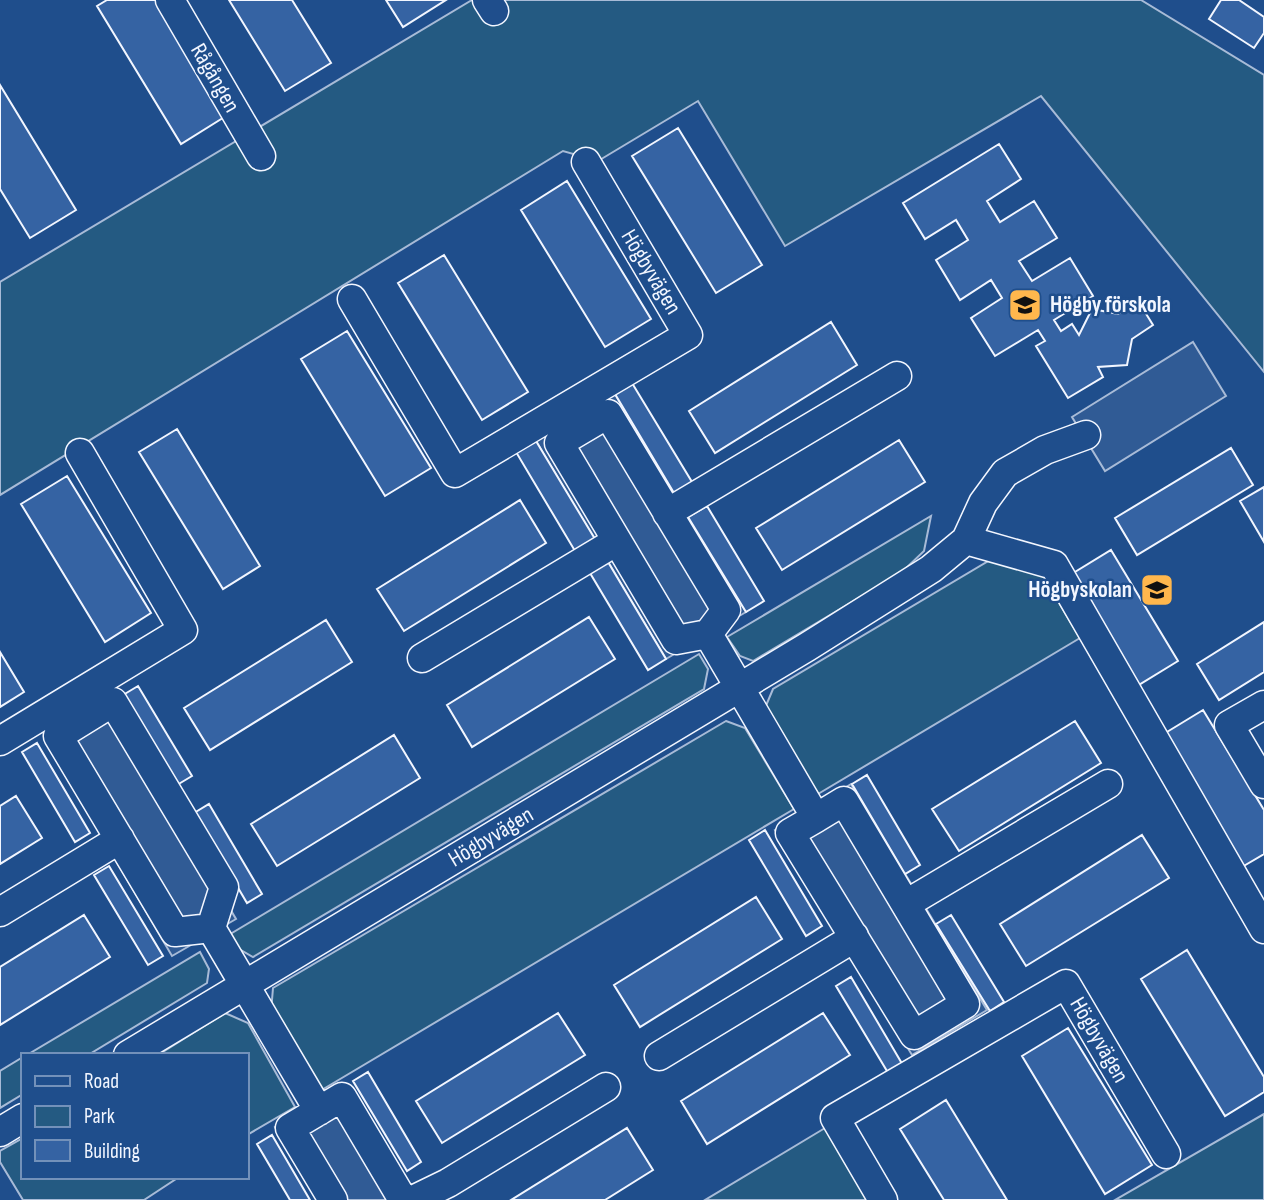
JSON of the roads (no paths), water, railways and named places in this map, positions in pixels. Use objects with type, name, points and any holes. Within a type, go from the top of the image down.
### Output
[{"type":"street","name":"Rågången","points":[[170,0],[261,156]]},
{"type":"street","name":"Högbyvägen","points":[[352,299],[455,473],[575,418],[688,335],[586,162]]},
{"type":"street","points":[[667,513],[897,376]]},
{"type":"street","name":"Högbyvägen","points":[[608,414],[726,610],[708,634],[676,640],[559,443],[575,418],[608,414]]},
{"type":"street","points":[[1086,435],[1045,450],[1005,473],[983,503],[966,540],[1054,565],[1264,929]]},
{"type":"street","points":[[80,453],[183,630],[79,708],[58,736],[175,932],[211,928]]},
{"type":"street","name":"Högbyvägen","points":[[131,1053],[807,647],[931,569],[966,540]]},
{"type":"street","points":[[422,658],[617,541]]},
{"type":"street","points":[[708,634],[816,817]]},
{"type":"street","points":[[0,741],[79,708],[113,702],[223,887],[211,928],[319,1111]]},
{"type":"street","points":[[1264,705],[1229,725],[1264,784]]},
{"type":"street","points":[[906,904],[1108,784]]},
{"type":"street","points":[[844,801],[965,1004],[914,1035],[790,833],[816,817],[844,801]]},
{"type":"street","points":[[0,912],[120,839]]},
{"type":"street","points":[[659,1056],[854,936]]},
{"type":"street","name":"Högbyvägen","points":[[883,1200],[835,1118],[1066,984],[1166,1154]]},
{"type":"street","points":[[413,1200],[448,1184],[606,1087]]},
{"type":"street","points":[[333,1200],[290,1128],[342,1097],[402,1200]]},
{"type":"street","points":[[0,1132],[21,1119]]},
{"type":"place","name":"Högby förskola","points":[[1025,305]]},
{"type":"place","name":"Högbyskolan","points":[[1157,590]]}]
